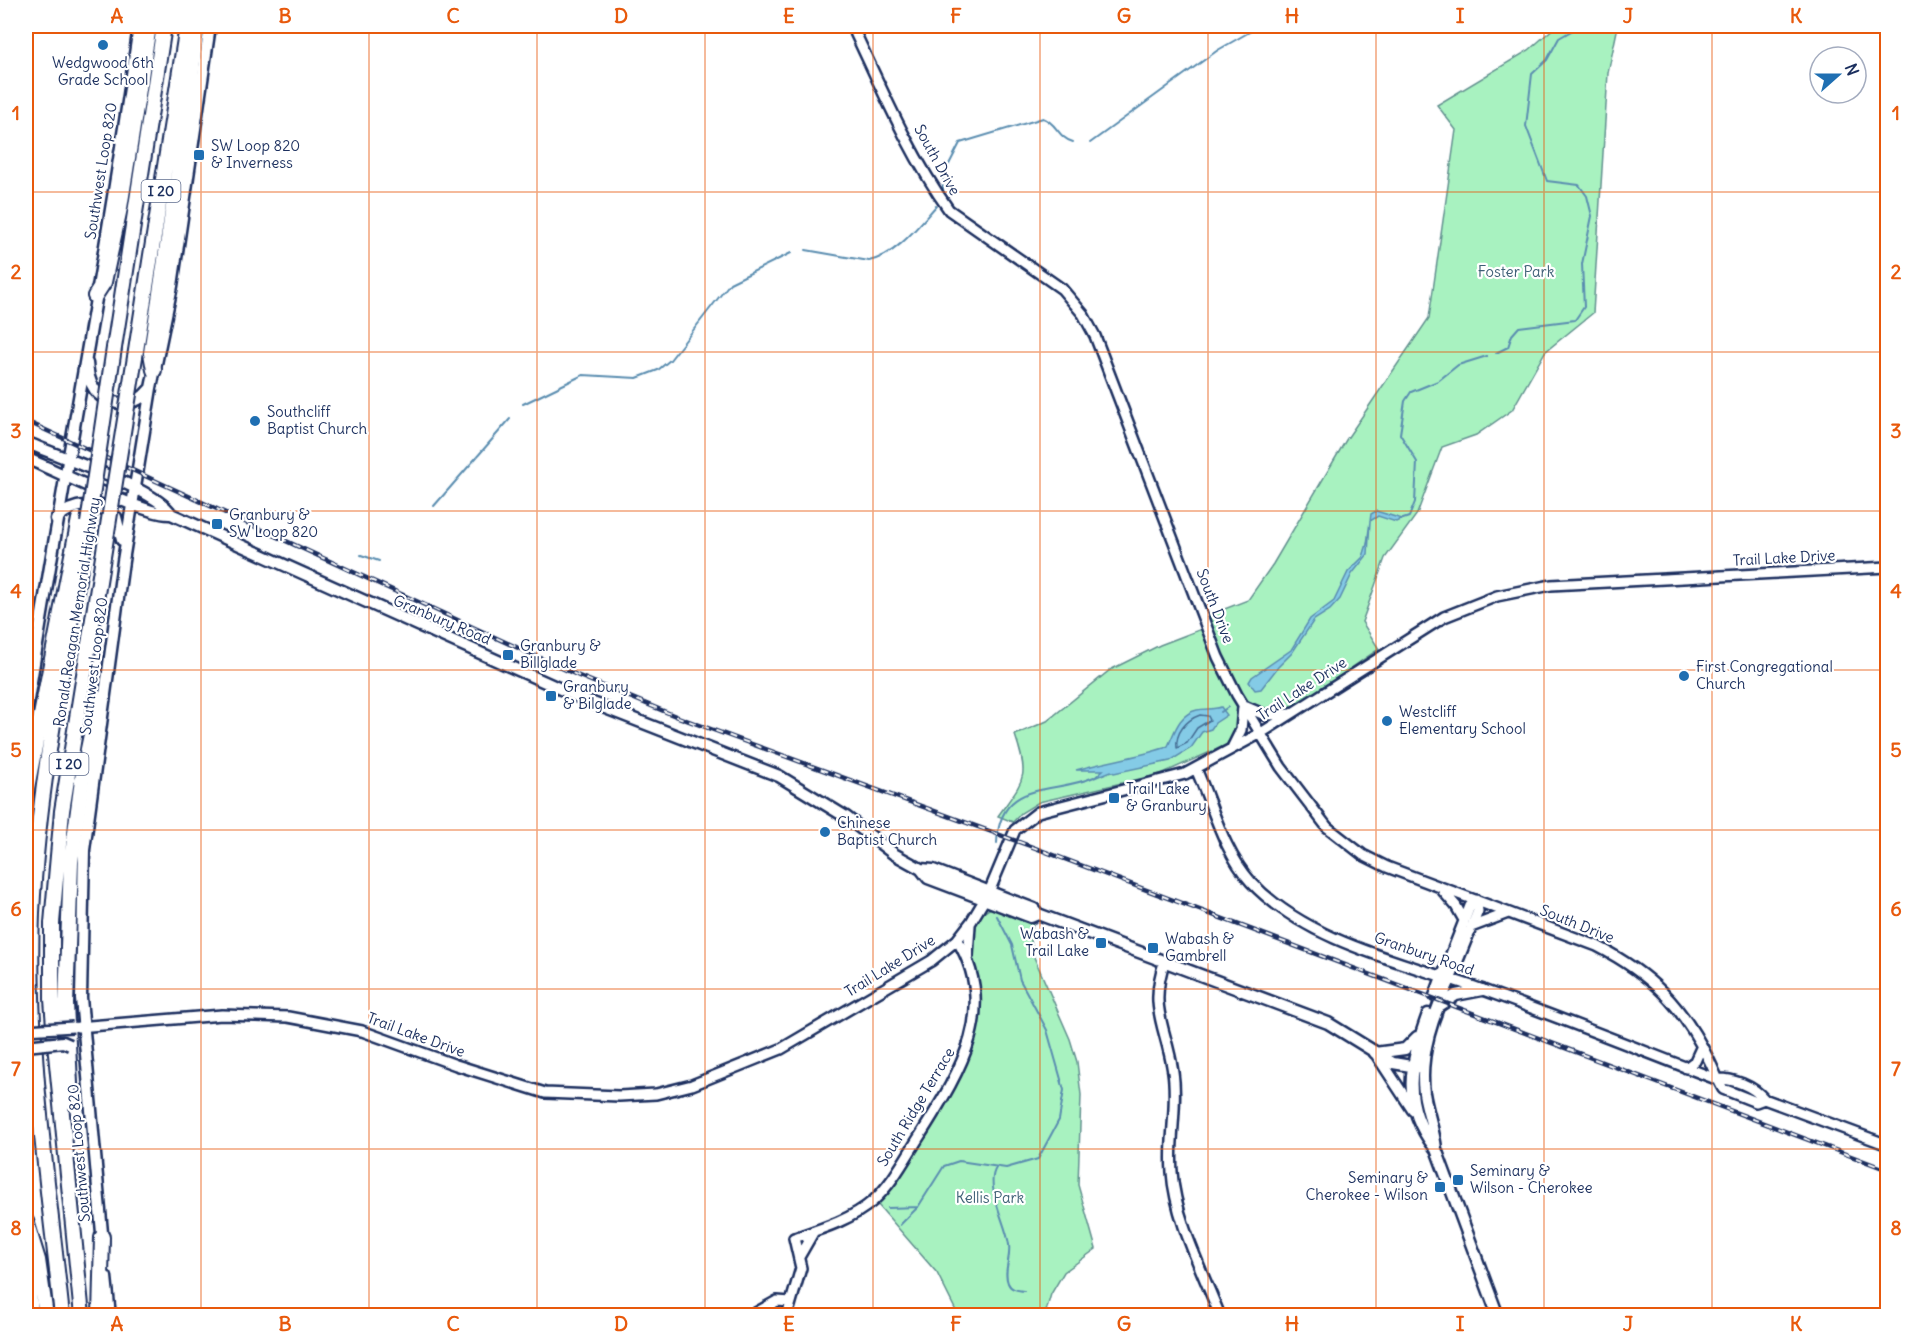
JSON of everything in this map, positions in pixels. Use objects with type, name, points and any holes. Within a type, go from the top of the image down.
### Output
[{"type":"highway","points":[[95,296],[104,282],[120,208],[149,26]]},
{"type":"highway","name":"Ronald Reagan Memorial Highway","points":[[62,1316],[36,1054],[32,914],[45,787],[83,521],[90,504],[164,26]]},
{"type":"highway","name":"Ronald Reagan Memorial Highway","points":[[82,1316],[52,999],[54,889],[63,802],[187,26]]},
{"type":"highway","points":[[154,370],[152,353],[187,114],[197,26]]},
{"type":"highway","points":[[26,793],[83,521]]},
{"type":"highway","points":[[62,1114],[70,1083],[66,1004],[72,850],[83,773],[97,706],[103,698]]},
{"type":"highway","points":[[26,1222],[38,1260],[46,1316]]},
{"type":"highway","points":[[100,1316],[102,1237]]},
{"type":"main road","name":"Southwest Loop 820","points":[[26,712],[139,26]]},
{"type":"main road","name":"Southwest Loop 820","points":[[110,1316],[86,1074],[78,1027],[82,874],[102,725],[103,698],[123,561],[154,370],[173,278],[210,26]]},
{"type":"main road","points":[[85,354],[90,382],[104,398],[134,403],[143,398],[151,388]]},
{"type":"main road","name":"Granbury Road","points":[[26,442],[136,490],[166,506],[171,514]]},
{"type":"main road","name":"Granbury Road","points":[[26,458],[133,504],[164,515],[171,514],[585,700],[779,776],[846,817],[894,854],[921,869],[933,870],[986,897],[1034,909],[1038,914],[1328,1023],[1375,1053]]},
{"type":"main road","points":[[56,519],[66,510],[80,505],[95,506],[113,514],[122,531],[123,561]]},
{"type":"main road","points":[[1446,979],[1423,1068],[1424,1093],[1434,1128],[1436,1149],[1498,1316]]},
{"type":"main road","points":[[1436,1149],[1424,1134],[1419,1120],[1411,1089],[1411,1067],[1421,1034],[1446,979]]},
{"type":"main road","points":[[1437,1008],[1456,995],[1482,990]]},
{"type":"main road","points":[[1375,1053],[1405,1049],[1421,1034]]},
{"type":"main road","points":[[26,1046],[63,1042],[70,1045],[86,1074]]},
{"type":"main road","points":[[1375,1053],[1393,1062],[1423,1068]]},
{"type":"main road","points":[[1375,1053],[1419,1120]]},
{"type":"main road","points":[[26,1222],[33,1316]]},
{"type":"street","name":"South Drive","points":[[852,26],[887,100],[949,210],[1062,289],[1083,314],[1095,336],[1221,666],[1243,705],[1310,807],[1335,835],[1375,862],[1438,888],[1597,946],[1651,979],[1681,1012],[1709,1058],[1716,1079]]},
{"type":"street","name":"Trail Lake Drive","points":[[26,1030],[222,1015],[288,1017],[362,1031],[456,1065],[545,1093],[619,1096],[656,1094],[692,1085],[781,1049],[931,961],[957,940],[971,922],[986,897],[1015,830],[1032,815],[1055,805],[1156,783],[1196,769],[1261,733],[1444,617],[1472,604],[1509,592],[1589,582],[1887,567]]},
{"type":"street","points":[[1232,750],[1241,730],[1243,705],[1265,715],[1293,713]]},
{"type":"street","name":"Granbury Road","points":[[1196,769],[1227,845],[1249,880],[1292,917],[1330,936],[1482,990],[1686,1068],[1716,1079],[1727,1078],[1757,1090],[1764,1099],[1887,1145]]},
{"type":"street","points":[[1438,888],[1456,906],[1467,923]]},
{"type":"street","points":[[1446,979],[1467,923],[1470,906],[1476,900]]},
{"type":"street","points":[[1467,923],[1508,913]]},
{"type":"street","points":[[968,958],[971,922]]},
{"type":"street","name":"South Ridge Terrace","points":[[799,1257],[794,1238],[849,1217],[880,1194],[895,1175],[961,1064],[972,1035],[975,1013],[968,958],[957,940]]},
{"type":"street","points":[[1165,960],[1158,982],[1157,1005],[1174,1083],[1172,1159],[1174,1189],[1220,1316]]},
{"type":"street","points":[[1686,1068],[1695,1061],[1701,1048]]},
{"type":"street","points":[[787,1316],[800,1274],[799,1257],[814,1231]]},
{"type":"street","points":[[750,1316],[777,1301],[791,1302]]},
{"type":"green space","name":"Foster Park","points":[[1556,26],[1618,26],[1608,73],[1593,313],[1545,352],[1512,410],[1476,435],[1442,447],[1417,514],[1385,558],[1362,622],[1379,649],[1288,708],[1279,711],[1265,710],[1245,699],[1237,705],[1238,728],[1226,745],[1161,774],[1039,802],[1021,813],[1013,822],[998,816],[1022,778],[1022,761],[1015,735],[1047,721],[1110,670],[1160,645],[1212,625],[1209,615],[1248,600],[1273,564],[1346,440],[1429,318],[1456,130],[1437,105],[1529,50]]},
{"type":"green space","name":"Kellis Park","points":[[991,908],[1033,922],[1031,941],[1034,957],[1070,1039],[1077,1062],[1081,1095],[1078,1185],[1096,1249],[1064,1272],[1051,1294],[1045,1315],[958,1315],[937,1273],[878,1205],[937,1118],[963,1068],[972,1045],[977,1025],[971,962],[973,930],[979,917]]},
{"type":"water","points":[[1376,511],[1402,519],[1396,522],[1378,516],[1370,521],[1371,514]]},
{"type":"water","points":[[1370,522],[1368,554],[1352,574],[1340,599],[1330,610],[1314,620],[1292,653],[1261,689],[1255,690],[1249,682],[1252,677],[1291,650],[1310,619],[1334,601],[1348,572],[1363,557]]},
{"type":"water","points":[[1221,707],[1227,715],[1215,723],[1211,729],[1202,732],[1191,748],[1170,761],[1114,773],[1111,771],[1094,778],[1103,770],[1076,770],[1164,748],[1168,746],[1178,724],[1186,715],[1197,710]]},
{"type":"waterway","points":[[1090,143],[1218,50],[1260,26]]},
{"type":"waterway","points":[[1496,353],[1508,347],[1512,335],[1519,327],[1575,320],[1584,307],[1582,264],[1592,216],[1587,196],[1579,185],[1547,181],[1526,126],[1532,74],[1547,60],[1559,38],[1580,26]]},
{"type":"waterway","points":[[943,192],[943,176],[960,143],[1043,118],[1073,142]]},
{"type":"waterway","points":[[806,250],[869,261],[879,258],[906,239],[936,206]]},
{"type":"waterway","points":[[523,404],[583,375],[637,378],[658,370],[670,360],[730,283],[791,253]]},
{"type":"waterway","points":[[1400,520],[1409,517],[1415,502],[1417,462],[1400,434],[1405,401],[1411,392],[1438,381],[1458,365],[1487,356]]},
{"type":"waterway","points":[[434,506],[510,419]]},
{"type":"waterway","points":[[361,555],[379,561]]},
{"type":"waterway","points":[[1221,712],[1228,707]]},
{"type":"waterway","points":[[997,843],[1000,822],[1007,808],[1018,798],[1031,792],[1094,777]]},
{"type":"waterway","points":[[900,1225],[918,1207],[944,1166],[959,1161],[1006,1168],[1038,1159],[1059,1120],[1064,1090],[1047,1030],[1020,980],[1012,945],[997,916]]},
{"type":"waterway","points":[[996,1168],[993,1176],[994,1195],[1009,1245],[1008,1283],[1014,1289],[1024,1291]]},
{"type":"waterway","points":[[888,1208],[918,1207]]},
{"type":"railway","points":[[26,421],[579,676],[678,717],[1030,846],[1888,1170]]},
{"type":"place","name":"Wedgwood 6th Grade School","points":[[103,45]]},
{"type":"place","name":"SW Loop 820 & Inverness","points":[[199,155]]},
{"type":"place","name":"Southcliff Baptist Church","points":[[255,421]]},
{"type":"place","name":"Granbury & SW Loop 820","points":[[217,524]]},
{"type":"place","name":"Granbury & Billglade","points":[[508,655]]},
{"type":"place","name":"First Congregational Church","points":[[1684,676]]},
{"type":"place","name":"Granbury & Bilglade","points":[[551,696]]},
{"type":"place","name":"Westcliff Elementary School","points":[[1387,721]]},
{"type":"place","name":"Trail Lake & Granbury","points":[[1114,798]]},
{"type":"place","name":"Chinese Baptist Church","points":[[825,832]]},
{"type":"place","name":"Wabash & Trail Lake","points":[[1101,943]]},
{"type":"place","name":"Wabash & Gambrell","points":[[1153,948]]},
{"type":"place","name":"Seminary & Wilson - Cherokee","points":[[1458,1180]]},
{"type":"place","name":"Seminary & Cherokee - Wilson","points":[[1440,1187]]}]
